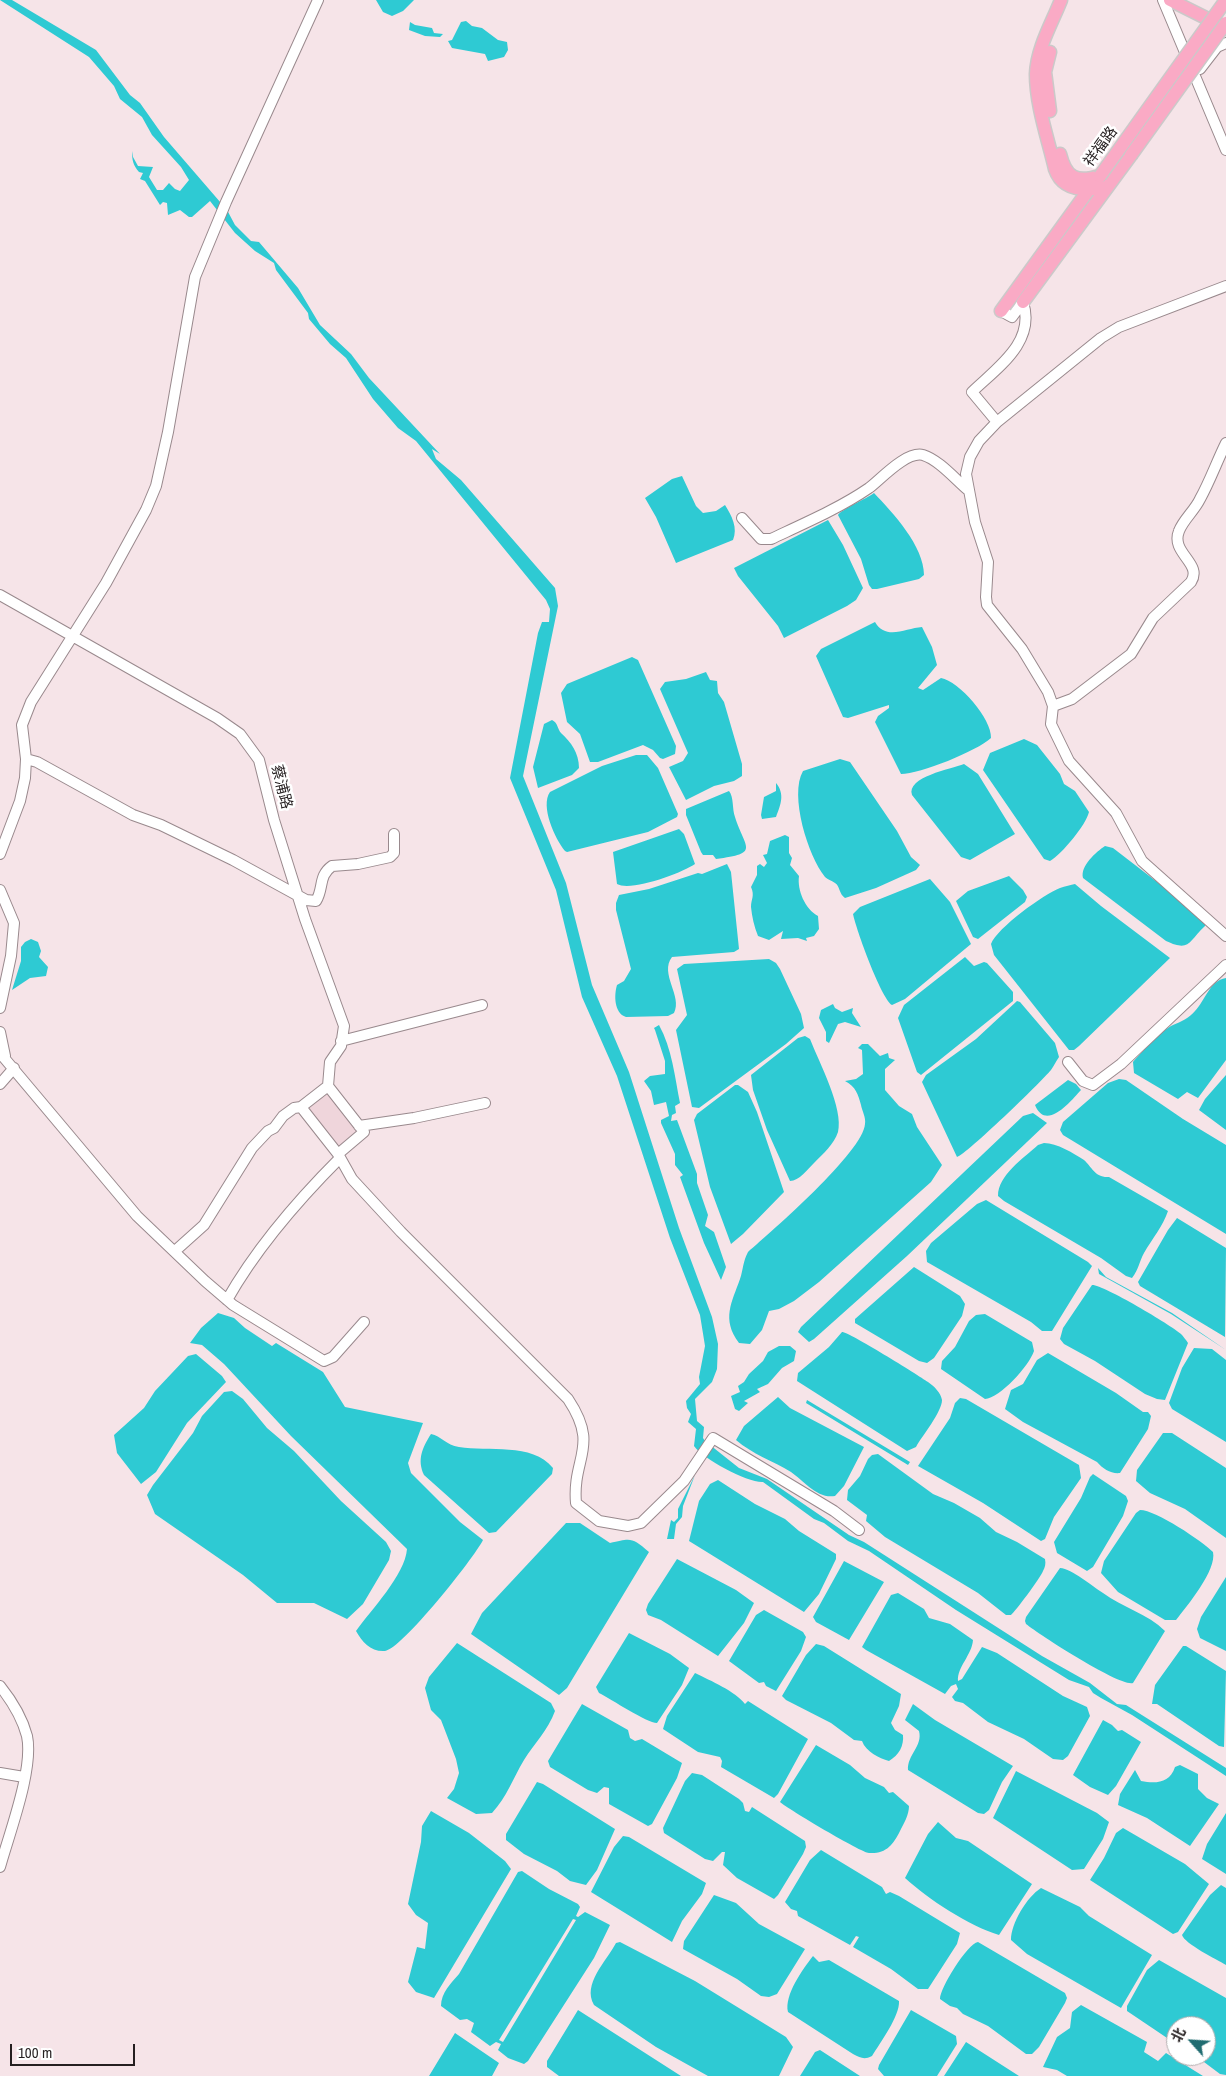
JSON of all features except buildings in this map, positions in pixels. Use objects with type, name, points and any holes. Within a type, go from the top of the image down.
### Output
[{"type":"main road","points":[[1061,0],[1045,36],[1036,72],[1038,96],[1058,178],[1069,187],[1088,190],[1107,187]]},
{"type":"main road","points":[[1069,0],[1053,38],[1045,72],[1047,98],[1064,170],[1072,177],[1086,180],[1100,176]]},
{"type":"main road","points":[[1170,0],[1226,28]]},
{"type":"main road","name":"祥福路","points":[[1001,311],[1226,0]]},
{"type":"main road","name":"祥福路","points":[[1023,302],[1226,23]]},
{"type":"street","points":[[0,854],[20,801],[26,759],[22,725],[31,702],[106,583],[146,510],[156,486],[168,432],[195,277],[225,204],[318,0]]},
{"type":"street","points":[[1162,0],[1226,150]]},
{"type":"street","points":[[1194,78],[1217,47],[1226,43]]},
{"type":"street","points":[[1226,286],[1119,327],[1107,334],[997,422],[979,441],[970,457],[966,474],[975,522],[988,562],[986,597],[988,605],[1022,650],[1048,692],[1053,706],[1051,720],[1060,744],[1084,778],[1116,812],[1136,852],[1193,908],[1226,936]]},
{"type":"street","points":[[1001,311],[1012,317],[1023,302]]},
{"type":"street","points":[[997,422],[972,392],[1013,353],[1025,333],[1028,315],[1023,302]]},
{"type":"street","points":[[1053,706],[1072,699],[1131,654],[1153,618],[1191,582],[1195,575],[1195,569],[1181,550],[1178,542],[1179,531],[1200,499],[1226,443]]},
{"type":"street","points":[[742,518],[761,539],[771,540],[844,504],[869,488],[900,462],[914,455],[922,455],[931,460],[968,490]]},
{"type":"street","name":"蔡浦路","points":[[0,595],[217,718],[240,734],[259,760],[297,894],[344,1026],[342,1041]]},
{"type":"street","points":[[26,759],[37,762],[69,778],[133,816],[161,825],[306,900],[316,901],[319,896],[321,878],[326,870],[332,866],[358,864],[390,857],[394,854],[394,834]]},
{"type":"street","points":[[0,890],[14,923],[11,956],[0,1008]]},
{"type":"street","points":[[1068,1062],[1083,1081],[1093,1085],[1122,1064],[1226,965]]},
{"type":"street","points":[[228,1300],[244,1270],[270,1236],[339,1156],[364,1132],[328,1086],[330,1062],[342,1041],[482,1005]]},
{"type":"street","points":[[0,1032],[2,1055],[137,1216],[228,1300],[283,1337],[324,1361],[333,1357],[364,1322]]},
{"type":"street","points":[[0,1084],[14,1068]]},
{"type":"street","points":[[175,1251],[204,1225],[252,1148],[268,1131],[274,1128],[283,1116],[294,1108],[302,1107],[328,1086]]},
{"type":"street","points":[[359,1126],[414,1118],[486,1103]]},
{"type":"street","points":[[302,1107],[339,1156],[352,1179],[401,1232],[568,1399],[580,1417],[585,1438],[576,1503],[589,1515],[599,1521],[613,1524],[628,1526],[641,1523],[684,1481],[713,1438],[834,1511],[860,1530]]},
{"type":"street","points":[[0,1686],[21,1718],[27,1737],[28,1752],[24,1777],[0,1867]]},
{"type":"street","points":[[0,1773],[24,1777]]},
{"type":"shaded area","points":[[328,1086],[364,1132],[338,1154],[301,1107]]},
{"type":"water","points":[[0,0],[12,0],[96,50],[130,95],[140,103],[164,137],[227,210],[235,225],[251,241],[259,242],[298,288],[320,325],[351,354],[369,378],[440,454],[432,449],[436,459],[461,480],[555,588],[558,606],[523,776],[566,883],[592,985],[629,1072],[679,1228],[712,1317],[718,1344],[717,1369],[712,1382],[695,1399],[697,1421],[704,1427],[703,1438],[705,1441],[739,1468],[767,1479],[849,1535],[864,1542],[1042,1656],[1090,1683],[1117,1704],[1126,1705],[1226,1768],[1226,1776],[1132,1715],[1093,1693],[1089,1687],[1069,1680],[956,1610],[869,1551],[848,1541],[824,1523],[814,1519],[763,1482],[747,1479],[726,1469],[706,1457],[694,1446],[696,1429],[688,1422],[691,1414],[687,1408],[686,1401],[700,1384],[699,1377],[705,1346],[700,1315],[670,1238],[617,1076],[582,997],[556,890],[510,778],[538,633],[542,622],[549,622],[550,609],[546,600],[416,441],[398,428],[373,399],[346,358],[330,344],[309,319],[308,313],[276,270],[274,263],[255,251],[235,233],[210,201],[192,217],[189,217],[180,210],[168,215],[167,203],[163,202],[160,205],[145,181],[140,179],[143,173],[139,172],[134,165],[132,151],[138,166],[153,167],[149,177],[157,190],[163,190],[169,183],[180,191],[189,180],[181,167],[152,135],[142,117],[120,99],[114,86],[89,57]]},
{"type":"water","points":[[376,0],[414,0],[403,11],[392,16],[383,12]]},
{"type":"water","points":[[466,21],[472,26],[482,28],[498,40],[507,42],[508,50],[504,57],[488,61],[485,54],[452,48],[448,41],[452,40],[461,22]]},
{"type":"water","points":[[410,22],[415,25],[432,28],[434,33],[443,34],[440,37],[425,36],[409,30]]},
{"type":"water","points":[[682,476],[696,506],[703,513],[716,511],[725,505],[732,518],[735,531],[733,540],[676,563],[656,517],[645,498],[672,479]]},
{"type":"water","points":[[874,493],[898,520],[919,553],[924,575],[919,579],[877,589],[872,589],[869,585],[861,559],[838,515]]},
{"type":"water","points":[[828,520],[843,545],[863,588],[856,600],[847,606],[784,638],[778,626],[738,576],[734,568]]},
{"type":"water","points":[[875,622],[880,628],[890,632],[922,627],[932,647],[937,665],[918,688],[923,690],[941,678],[957,686],[980,711],[990,730],[991,738],[974,749],[948,761],[901,774],[875,722],[878,716],[889,708],[889,705],[848,718],[843,717],[816,656],[821,649]]},
{"type":"water","points":[[632,657],[638,660],[676,746],[675,754],[663,759],[653,750],[643,745],[598,762],[590,762],[580,734],[567,722],[561,693],[567,684]]},
{"type":"water","points":[[706,672],[710,680],[717,681],[718,693],[724,702],[742,764],[742,776],[734,781],[714,786],[686,800],[669,767],[683,761],[688,753],[660,689],[665,682],[686,679]]},
{"type":"water","points":[[552,720],[574,748],[578,757],[579,768],[572,775],[538,788],[533,767],[544,724]]},
{"type":"water","points":[[1024,739],[1037,745],[1060,774],[1064,784],[1075,791],[1089,812],[1073,839],[1050,861],[1044,859],[983,770],[990,753]]},
{"type":"water","points":[[636,755],[647,755],[658,768],[678,814],[677,817],[648,832],[565,851],[557,839],[550,822],[547,798],[550,792],[602,766]]},
{"type":"water","points":[[840,759],[850,762],[897,831],[911,857],[920,865],[916,870],[876,888],[845,898],[837,884],[825,877],[812,855],[802,825],[798,795],[799,782],[803,771]]},
{"type":"water","points":[[964,764],[978,774],[1015,834],[970,860],[961,857],[912,795],[912,789],[922,779]]},
{"type":"water","points":[[776,783],[781,795],[781,803],[776,817],[762,819],[764,797],[776,791]]},
{"type":"water","points":[[729,791],[732,796],[735,817],[746,848],[744,852],[739,854],[716,859],[713,855],[703,855],[701,852],[686,815],[686,809]]},
{"type":"water","points":[[679,829],[684,834],[695,864],[679,872],[644,884],[624,886],[617,884],[613,852]]},
{"type":"water","points":[[785,835],[789,837],[789,853],[792,858],[790,865],[799,876],[799,887],[803,899],[809,909],[818,916],[819,929],[814,936],[806,938],[807,941],[798,938],[781,939],[783,931],[769,940],[758,936],[755,929],[751,907],[753,893],[751,887],[757,875],[757,866],[760,864],[764,867],[767,863],[763,855],[767,854],[770,841]]},
{"type":"water","points":[[1105,846],[1113,848],[1161,885],[1205,923],[1205,926],[1192,941],[1180,946],[1166,941],[1083,878],[1086,864]]},
{"type":"water","points":[[727,864],[731,872],[739,949],[734,952],[672,957],[668,971],[676,999],[674,1013],[668,1016],[626,1017],[622,1015],[617,1008],[616,989],[617,985],[624,981],[631,969],[616,910],[619,895],[649,889],[698,873],[702,874]]},
{"type":"water","points":[[1009,876],[1023,890],[1027,897],[1025,902],[978,939],[973,937],[956,901],[968,891]]},
{"type":"water","points":[[930,879],[950,902],[971,944],[905,999],[892,1005],[887,1000],[876,977],[853,914],[860,907]]},
{"type":"water","points":[[1075,884],[1170,958],[1079,1046],[1074,1050],[1069,1050],[994,955],[991,944],[1002,929],[1033,904],[1053,891]]},
{"type":"water","points":[[31,939],[38,942],[41,951],[39,957],[48,967],[46,976],[30,978],[12,990],[21,961],[21,947]]},
{"type":"water","points":[[965,957],[974,966],[984,962],[987,963],[1013,992],[1013,1001],[921,1075],[917,1072],[898,1018],[904,1005]]},
{"type":"water","points":[[769,959],[776,963],[780,969],[801,1014],[804,1028],[786,1044],[699,1108],[692,1107],[676,1030],[687,1015],[677,969],[684,964]]},
{"type":"water","points":[[1226,978],[1226,1060],[1198,1098],[1187,1092],[1178,1099],[1134,1073],[1133,1062],[1146,1048],[1169,1027],[1190,1016],[1199,1007],[1211,987]]},
{"type":"water","points":[[1017,1001],[1020,1002],[1055,1043],[1059,1057],[1051,1070],[1020,1102],[964,1153],[957,1157],[922,1082],[926,1075],[976,1039]]},
{"type":"water","points":[[833,1004],[835,1008],[842,1012],[853,1008],[852,1013],[861,1027],[845,1022],[838,1024],[829,1043],[826,1041],[826,1032],[819,1018],[821,1010]]},
{"type":"water","points":[[659,1025],[670,1053],[680,1103],[675,1106],[676,1113],[672,1115],[671,1121],[677,1120],[697,1174],[697,1183],[708,1215],[705,1226],[714,1232],[726,1267],[721,1280],[704,1243],[680,1177],[683,1175],[675,1165],[675,1154],[661,1123],[661,1120],[669,1116],[666,1102],[654,1105],[651,1091],[644,1081],[650,1076],[665,1074],[665,1061],[654,1028]]},
{"type":"water","points":[[805,1036],[810,1039],[834,1099],[839,1122],[838,1132],[828,1149],[800,1177],[790,1181],[767,1130],[753,1090],[751,1075],[798,1038]]},
{"type":"water","points":[[862,1044],[868,1044],[880,1056],[888,1053],[889,1058],[895,1060],[885,1069],[885,1090],[899,1106],[912,1114],[917,1127],[942,1165],[931,1182],[819,1282],[794,1301],[779,1309],[769,1311],[762,1330],[750,1344],[739,1343],[730,1326],[729,1318],[731,1303],[748,1252],[815,1191],[849,1153],[860,1137],[865,1124],[859,1097],[852,1086],[845,1081],[856,1079],[863,1074],[862,1050],[858,1048]]},
{"type":"water","points":[[1226,1075],[1226,1130],[1199,1110],[1205,1099]]},
{"type":"water","points":[[1119,1079],[1126,1080],[1183,1119],[1226,1145],[1226,1234],[1063,1135],[1060,1130],[1063,1122],[1108,1083]]},
{"type":"water","points":[[1068,1080],[1076,1084],[1081,1090],[1058,1112],[1045,1116],[1040,1113],[1035,1105]]},
{"type":"water","points":[[735,1085],[748,1092],[757,1112],[784,1192],[731,1244],[710,1187],[694,1120],[697,1114]]},
{"type":"water","points":[[1033,1113],[1047,1123],[907,1256],[814,1339],[809,1342],[798,1332],[801,1327],[1023,1116]]},
{"type":"water","points":[[1044,1143],[1070,1152],[1084,1160],[1100,1176],[1109,1177],[1168,1211],[1132,1278],[998,1196],[999,1188],[1007,1174],[1038,1145]]},
{"type":"water","points":[[986,1200],[1092,1266],[1052,1331],[1042,1331],[1031,1322],[927,1262],[926,1251],[931,1243],[977,1204]]},
{"type":"water","points":[[1177,1218],[1226,1248],[1225,1337],[1140,1286],[1138,1282]]},
{"type":"water","points":[[914,1267],[960,1296],[965,1304],[962,1316],[934,1358],[927,1363],[919,1361],[855,1323],[855,1319]]},
{"type":"water","points":[[1098,1268],[1106,1277],[1172,1313],[1226,1350],[1171,1314],[1099,1274]]},
{"type":"water","points":[[1092,1285],[1109,1291],[1151,1314],[1175,1329],[1188,1343],[1165,1400],[1145,1394],[1095,1361],[1064,1344],[1060,1339],[1063,1328]]},
{"type":"water","points":[[218,1313],[234,1318],[245,1328],[272,1346],[276,1343],[323,1372],[345,1407],[423,1423],[408,1463],[411,1473],[460,1522],[483,1540],[453,1583],[437,1602],[406,1635],[385,1651],[371,1648],[361,1639],[356,1631],[394,1581],[405,1559],[407,1549],[291,1436],[224,1364],[202,1345],[190,1343],[201,1328]]},
{"type":"water","points":[[985,1314],[1032,1342],[1034,1351],[1020,1373],[1006,1387],[985,1399],[941,1369],[942,1361],[955,1347],[969,1321],[976,1315]]},
{"type":"water","points":[[842,1332],[870,1346],[911,1371],[939,1392],[942,1400],[939,1411],[916,1447],[907,1451],[797,1381],[798,1373],[829,1347]]},
{"type":"water","points":[[779,1346],[790,1346],[796,1351],[794,1361],[782,1368],[768,1384],[757,1389],[760,1392],[744,1401],[748,1403],[739,1411],[735,1409],[731,1396],[740,1392],[738,1386],[763,1361],[768,1352]]},
{"type":"water","points":[[1194,1348],[1212,1349],[1226,1360],[1226,1442],[1172,1409],[1169,1403],[1182,1368]]},
{"type":"water","points":[[1048,1353],[1116,1393],[1143,1412],[1148,1412],[1151,1416],[1148,1429],[1120,1473],[1113,1473],[1107,1470],[1097,1462],[1023,1422],[1005,1409],[1011,1390],[1023,1384],[1037,1360]]},
{"type":"water","points":[[196,1354],[222,1376],[226,1382],[187,1423],[156,1472],[141,1484],[117,1453],[114,1435],[144,1408],[155,1391],[188,1356]]},
{"type":"water","points":[[232,1391],[243,1399],[267,1428],[294,1451],[341,1501],[386,1542],[391,1551],[389,1560],[363,1604],[347,1619],[314,1603],[277,1603],[243,1575],[155,1514],[147,1495],[153,1485],[193,1433],[202,1416],[224,1392]]},
{"type":"water","points":[[778,1397],[790,1408],[864,1447],[844,1486],[835,1496],[822,1495],[791,1472],[736,1440],[744,1426]]},
{"type":"water","points":[[960,1398],[966,1399],[1079,1465],[1081,1478],[1054,1517],[1045,1539],[1041,1541],[983,1503],[918,1466],[950,1418],[955,1403]]},
{"type":"water","points":[[807,1400],[910,1462],[908,1465],[806,1403]]},
{"type":"water","points":[[1163,1433],[1172,1433],[1226,1468],[1226,1538],[1185,1509],[1150,1493],[1136,1481],[1137,1470]]},
{"type":"water","points":[[431,1434],[459,1447],[522,1451],[534,1454],[553,1468],[552,1474],[496,1532],[489,1533],[424,1475],[421,1459],[425,1444]]},
{"type":"water","points":[[878,1454],[933,1494],[954,1503],[980,1518],[996,1532],[1045,1559],[1045,1565],[1041,1574],[1011,1615],[1006,1615],[978,1593],[885,1537],[866,1521],[867,1515],[847,1500],[848,1490],[860,1476],[868,1459],[872,1455]]},
{"type":"water","points":[[1093,1474],[1126,1496],[1128,1501],[1123,1516],[1093,1567],[1087,1571],[1057,1553],[1054,1542],[1081,1498]]},
{"type":"water","points":[[695,1475],[683,1506],[682,1517],[676,1524],[674,1539],[667,1539],[671,1520],[674,1522],[678,1518],[678,1509]]},
{"type":"water","points":[[718,1480],[755,1504],[785,1519],[799,1531],[836,1554],[836,1559],[819,1594],[804,1612],[689,1541],[699,1501],[710,1484]]},
{"type":"water","points":[[1140,1510],[1167,1520],[1213,1552],[1213,1560],[1206,1578],[1176,1620],[1165,1620],[1118,1592],[1101,1573],[1104,1561],[1136,1513]]},
{"type":"water","points":[[566,1523],[580,1523],[610,1543],[623,1540],[635,1541],[649,1552],[567,1688],[559,1695],[471,1634],[482,1613]]},
{"type":"water","points":[[677,1559],[736,1590],[754,1603],[744,1623],[718,1656],[661,1620],[648,1615],[646,1610],[648,1604]]},
{"type":"water","points":[[844,1561],[884,1582],[849,1640],[816,1622],[813,1617]]},
{"type":"water","points":[[1060,1568],[1076,1575],[1110,1598],[1151,1620],[1165,1631],[1133,1683],[1125,1682],[1097,1669],[1026,1624],[1026,1617]]},
{"type":"water","points":[[1226,1577],[1226,1651],[1200,1638],[1197,1629],[1201,1617]]},
{"type":"water","points":[[898,1593],[924,1609],[929,1618],[950,1624],[973,1640],[958,1676],[958,1681],[962,1679],[982,1647],[997,1653],[1063,1696],[1087,1707],[1090,1716],[1068,1756],[1063,1760],[1053,1759],[1024,1739],[988,1722],[963,1703],[955,1701],[952,1697],[958,1689],[956,1684],[951,1686],[945,1694],[862,1647],[891,1595]]},
{"type":"water","points":[[764,1610],[803,1632],[806,1637],[801,1651],[776,1691],[766,1686],[764,1682],[759,1683],[729,1661],[756,1615]]},
{"type":"water","points":[[629,1633],[670,1654],[689,1668],[682,1685],[657,1723],[637,1715],[599,1693],[596,1687]]},
{"type":"water","points":[[457,1643],[551,1703],[555,1711],[545,1731],[524,1760],[502,1800],[492,1813],[476,1814],[447,1798],[454,1789],[459,1773],[456,1759],[441,1720],[431,1710],[425,1688],[429,1677]]},
{"type":"water","points":[[816,1644],[824,1646],[901,1694],[899,1706],[891,1723],[895,1730],[903,1735],[903,1743],[893,1759],[889,1761],[877,1756],[862,1741],[854,1740],[831,1723],[786,1700],[782,1696],[806,1655]]},
{"type":"water","points":[[1183,1646],[1186,1646],[1226,1671],[1224,1747],[1219,1746],[1157,1704],[1152,1704],[1155,1685]]},
{"type":"water","points":[[695,1673],[729,1691],[745,1704],[748,1701],[808,1739],[774,1798],[721,1767],[722,1761],[720,1757],[698,1752],[663,1729],[667,1716]]},
{"type":"water","points":[[582,1704],[628,1730],[630,1738],[635,1741],[642,1739],[682,1763],[677,1778],[652,1824],[648,1826],[609,1804],[609,1788],[604,1787],[597,1793],[588,1790],[550,1767],[548,1761]]},
{"type":"water","points":[[913,1704],[935,1720],[1013,1766],[1002,1782],[989,1810],[984,1814],[978,1813],[908,1770],[908,1765],[920,1736],[919,1731],[905,1720]]},
{"type":"water","points":[[1103,1720],[1118,1731],[1122,1730],[1141,1742],[1116,1786],[1108,1795],[1090,1787],[1073,1775]]},
{"type":"water","points":[[816,1745],[850,1765],[865,1778],[884,1787],[889,1793],[893,1792],[909,1806],[903,1825],[888,1848],[875,1853],[863,1851],[780,1802]]},
{"type":"water","points":[[1180,1765],[1198,1774],[1198,1789],[1207,1798],[1219,1804],[1190,1846],[1147,1818],[1118,1805],[1120,1794],[1135,1770],[1141,1781],[1157,1782],[1166,1779],[1175,1767]]},
{"type":"water","points":[[1016,1771],[1097,1813],[1109,1822],[1103,1839],[1084,1869],[1072,1870],[993,1818]]},
{"type":"water","points":[[692,1773],[702,1775],[739,1799],[743,1803],[745,1811],[749,1812],[752,1807],[805,1841],[806,1847],[803,1854],[774,1899],[737,1878],[723,1865],[725,1852],[722,1852],[713,1861],[705,1859],[664,1833],[663,1828],[685,1781]]},
{"type":"water","points":[[537,1782],[615,1829],[597,1870],[586,1885],[570,1881],[557,1871],[524,1854],[506,1840],[506,1834]]},
{"type":"water","points":[[431,1811],[469,1833],[505,1861],[511,1869],[434,1998],[416,1992],[408,1982],[417,1947],[425,1949],[428,1923],[416,1915],[408,1904],[421,1842],[422,1826]]},
{"type":"water","points":[[1226,1813],[1226,1874],[1202,1859],[1207,1844]]},
{"type":"water","points":[[938,1822],[956,1838],[968,1841],[1032,1884],[999,1935],[987,1931],[949,1911],[905,1878],[928,1834]]},
{"type":"water","points":[[1123,1828],[1185,1864],[1209,1884],[1178,1932],[1173,1934],[1090,1880],[1104,1858],[1116,1833]]},
{"type":"water","points":[[623,1836],[629,1837],[706,1883],[702,1894],[682,1921],[672,1942],[591,1892],[614,1847]]},
{"type":"water","points":[[821,1850],[882,1887],[886,1894],[890,1892],[899,1896],[960,1933],[957,1944],[928,1989],[918,1989],[891,1969],[853,1947],[859,1937],[856,1936],[850,1945],[798,1916],[797,1911],[791,1909],[785,1902],[810,1860]]},
{"type":"water","points":[[522,1871],[549,1889],[578,1904],[580,1907],[576,1916],[578,1917],[585,1912],[610,1925],[594,1958],[528,2061],[524,2064],[508,2058],[498,2050],[501,2044],[496,2042],[490,2046],[471,2032],[474,2023],[467,2019],[460,2020],[441,2006],[445,1993],[459,1974],[518,1872]],"holes":[[[573,1919],[576,1920],[503,2042],[499,2040]]]},
{"type":"water","points":[[1221,1885],[1226,1888],[1226,1965],[1189,1943],[1182,1935],[1210,1895]]},
{"type":"water","points":[[1041,1888],[1080,1907],[1089,1916],[1152,1955],[1121,2008],[1027,1954],[1011,1940],[1017,1918],[1025,1904]]},
{"type":"water","points":[[714,1895],[736,1903],[759,1924],[805,1949],[777,1994],[769,1997],[761,1996],[737,1979],[683,1949],[684,1941]]},
{"type":"water","points":[[620,1942],[695,1981],[786,2037],[793,2047],[779,2076],[708,2076],[656,2047],[594,2005],[591,1997],[593,1981],[616,1943]]},
{"type":"water","points":[[978,1942],[1065,1993],[1067,1998],[1065,2003],[1039,2047],[1032,2054],[1026,2054],[988,2026],[963,2014],[957,2008],[950,2006],[940,1999],[944,1986],[961,1958],[967,1950]]},
{"type":"water","points":[[813,1956],[819,1962],[829,1960],[899,2001],[893,2022],[872,2056],[862,2058],[853,2054],[788,2012],[789,1998],[792,1990]]},
{"type":"water","points":[[1159,1960],[1226,1998],[1226,2075],[1220,2074],[1209,2066],[1216,2066],[1216,2016],[1166,2016],[1166,2037],[1127,2011],[1127,2006],[1147,1970]]},
{"type":"water","points":[[1081,2005],[1147,2042],[1144,2052],[1158,2061],[1166,2053],[1166,2066],[1187,2066],[1203,2076],[1067,2076],[1057,2070],[1043,2067],[1057,2037],[1070,2028],[1072,2012]]},
{"type":"water","points":[[578,2010],[681,2076],[559,2076],[547,2067],[547,2061]]},
{"type":"water","points":[[911,2010],[956,2036],[957,2044],[937,2076],[884,2076],[878,2069],[879,2065]]},
{"type":"water","points":[[455,2033],[499,2063],[492,2076],[429,2076]]},
{"type":"water","points":[[966,2042],[1019,2076],[944,2076]]},
{"type":"water","points":[[820,2050],[860,2076],[800,2076],[815,2052]]}]
